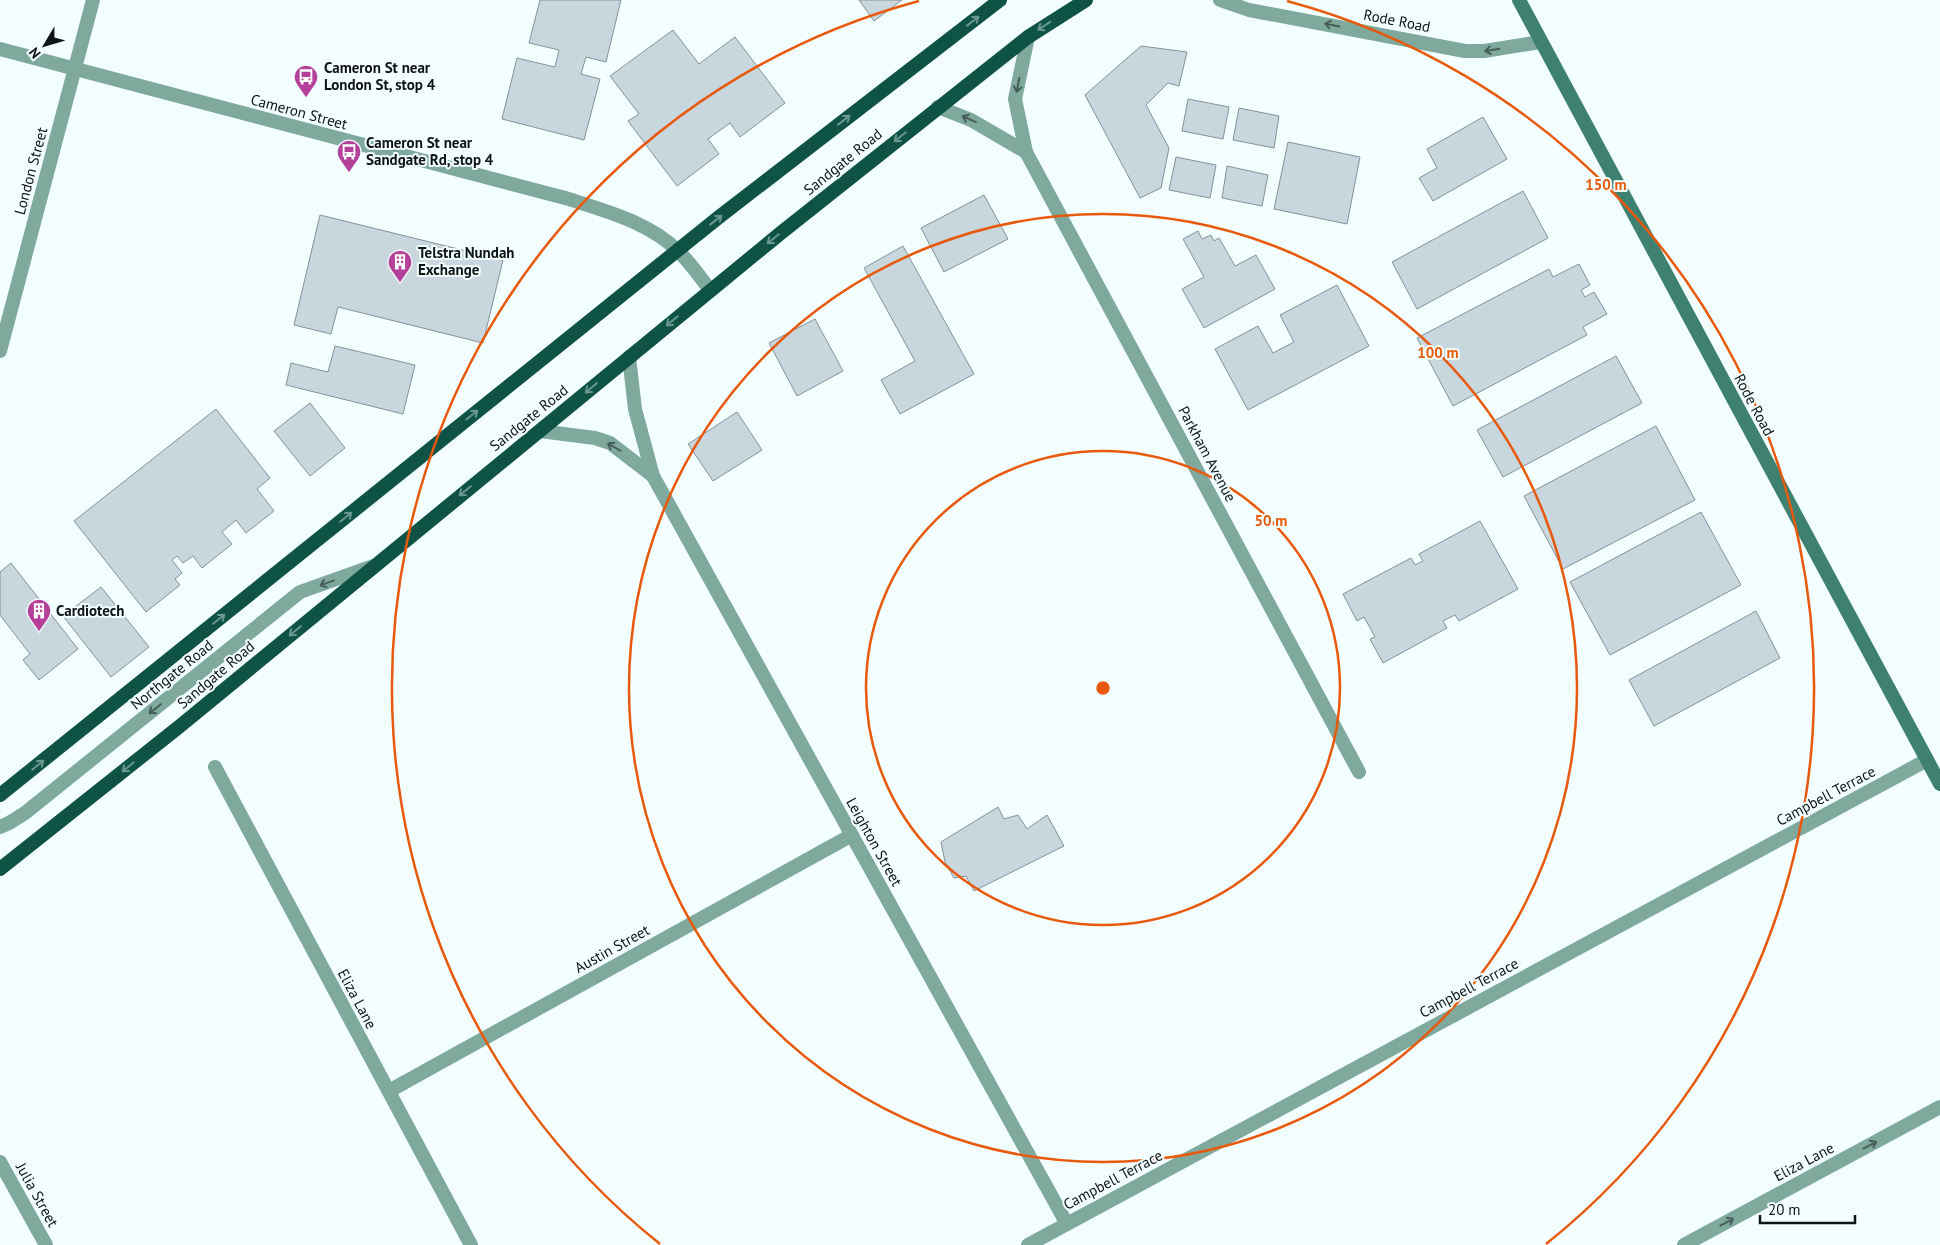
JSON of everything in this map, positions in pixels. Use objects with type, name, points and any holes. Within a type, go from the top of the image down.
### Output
[{"type":"highway","name":"Sandgate Road","points":[[0,796],[678,250],[1000,0]]},
{"type":"highway","name":"Sandgate Road","points":[[0,869],[180,726],[710,290],[938,107],[1028,37],[1086,0]]},
{"type":"main road","name":"Rode Road","points":[[1519,0],[1940,784]]},
{"type":"street","name":"London Street","points":[[0,351],[93,0]]},
{"type":"street","name":"Rode Road","points":[[1220,0],[1249,10],[1465,51],[1484,51],[1540,42]]},
{"type":"street","name":"Parkham Avenue","points":[[1028,37],[1015,99],[1026,152],[1359,772]]},
{"type":"street","name":"Cameron Street","points":[[0,49],[569,199],[634,221],[678,250],[710,290]]},
{"type":"street","points":[[938,107],[971,120],[1026,152]]},
{"type":"street","name":"Leighton Street","points":[[629,357],[635,409],[653,476],[1067,1224]]},
{"type":"street","name":"Leighton Street","points":[[540,431],[595,438],[610,443],[653,476]]},
{"type":"street","name":"Northgate Road","points":[[0,827],[25,813],[300,592],[373,566]]},
{"type":"street","name":"Campbell Terrace","points":[[1028,1245],[1927,760]]},
{"type":"street","name":"Eliza Lane","points":[[215,767],[471,1245]]},
{"type":"street","name":"Austin Street","points":[[388,1091],[852,835]]},
{"type":"street","name":"Eliza Lane","points":[[1684,1245],[1940,1107]]},
{"type":"street","name":"Julia Street","points":[[0,1162],[46,1245]]},
{"type":"building","points":[[540,0],[621,0],[606,62],[586,57],[581,74],[600,79],[584,140],[502,119],[517,58],[555,67],[559,50],[529,43]]},
{"type":"building","points":[[859,0],[902,0],[874,21]]},
{"type":"building","points":[[673,30],[699,64],[735,37],[785,103],[740,137],[730,123],[708,139],[719,154],[677,186],[628,121],[639,114],[610,76]]},
{"type":"building","points":[[1141,46],[1187,52],[1179,86],[1168,83],[1146,105],[1169,148],[1161,188],[1140,198],[1085,95]]},
{"type":"building","points":[[1188,99],[1229,107],[1223,139],[1182,131]]},
{"type":"building","points":[[1239,108],[1279,116],[1274,148],[1233,140]]},
{"type":"building","points":[[1483,117],[1507,159],[1433,201],[1419,178],[1437,168],[1427,149]]},
{"type":"building","points":[[1288,142],[1360,157],[1347,224],[1274,209]]},
{"type":"building","points":[[1176,157],[1216,165],[1210,198],[1169,190]]},
{"type":"building","points":[[1227,166],[1268,175],[1262,206],[1222,198]]},
{"type":"building","points":[[1523,191],[1548,238],[1417,309],[1392,262]]},
{"type":"building","points":[[984,195],[1008,239],[944,272],[921,228]]},
{"type":"building","name":"Telstra Nundah Exchange","points":[[320,215],[503,260],[483,343],[338,307],[331,334],[294,325]]},
{"type":"building","points":[[1198,231],[1202,239],[1211,235],[1214,241],[1219,238],[1235,266],[1256,255],[1275,289],[1204,328],[1182,289],[1204,277],[1183,239]]},
{"type":"building","points":[[903,246],[974,374],[900,414],[881,380],[915,361],[864,268]]},
{"type":"building","points":[[1579,264],[1590,285],[1581,290],[1585,297],[1594,292],[1607,314],[1583,327],[1587,335],[1453,406],[1417,338],[1549,269],[1553,277]]},
{"type":"building","points":[[1337,285],[1369,346],[1248,410],[1215,349],[1258,326],[1273,353],[1294,342],[1280,315]]},
{"type":"building","points":[[815,319],[843,371],[797,396],[769,343]]},
{"type":"building","points":[[335,346],[415,365],[403,414],[286,385],[291,363],[328,372]]},
{"type":"building","points":[[1616,356],[1642,403],[1503,477],[1477,430]]},
{"type":"building","points":[[310,403],[345,448],[310,476],[274,431]]},
{"type":"building","points":[[216,409],[270,478],[257,489],[274,511],[246,533],[236,520],[222,532],[232,544],[202,568],[193,556],[183,563],[177,556],[172,560],[182,573],[175,579],[180,585],[146,612],[74,521]]},
{"type":"building","points":[[737,412],[762,450],[713,481],[688,444]]},
{"type":"building","points":[[1656,426],[1695,500],[1563,569],[1524,496]]},
{"type":"building","points":[[1701,512],[1741,585],[1610,655],[1570,582]]},
{"type":"building","points":[[1480,521],[1518,589],[1459,621],[1455,615],[1443,621],[1447,628],[1383,663],[1370,639],[1375,637],[1364,617],[1357,621],[1343,594],[1411,558],[1415,565],[1423,561],[1419,554]]},
{"type":"building","name":"Cardiotech","points":[[11,563],[78,649],[39,680],[23,660],[30,654],[0,615],[0,572]]},
{"type":"building","points":[[101,587],[149,647],[111,677],[63,616]]},
{"type":"building","points":[[1756,611],[1780,658],[1654,726],[1629,680]]},
{"type":"building","points":[[998,807],[1004,819],[1018,815],[1027,829],[1047,815],[1064,846],[974,891],[966,876],[954,878],[945,862],[941,842]]},
{"type":"place","name":"Cameron St near London St, stop 4","points":[[306,98]]},
{"type":"place","name":"Cameron St near Sandgate Rd, stop 4","points":[[349,173]]},
{"type":"place","name":"Telstra Nundah Exchange","points":[[400,283]]},
{"type":"place","name":"Cardiotech","points":[[39,632]]}]
